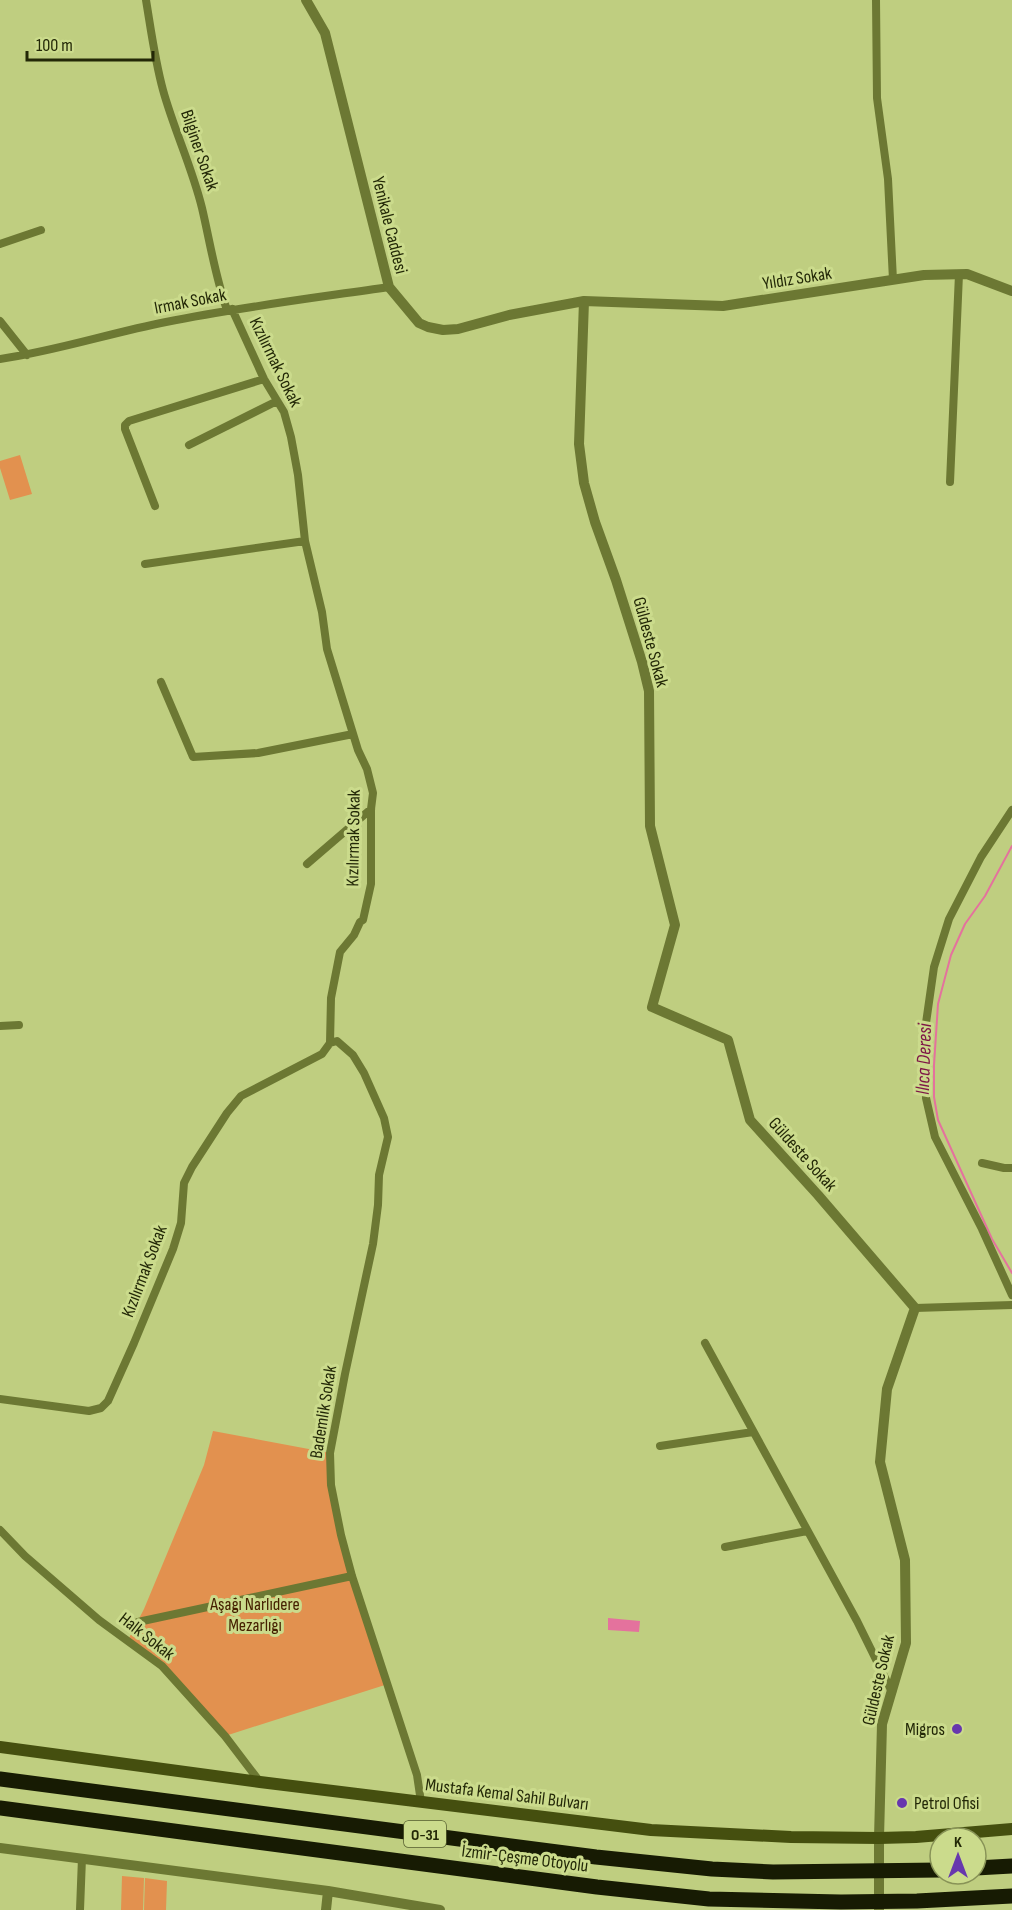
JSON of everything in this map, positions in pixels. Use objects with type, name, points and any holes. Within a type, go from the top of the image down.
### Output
[{"type":"highway","name":"İzmir-Çeşme Otoyolu","points":[[0,1779],[608,1858],[712,1869],[773,1872],[928,1870]]},
{"type":"highway","name":"İzmir-Çeşme Otoyolu","points":[[0,1808],[597,1887],[709,1899],[841,1902],[1012,1896]]},
{"type":"highway","points":[[988,1867],[1012,1866]]},
{"type":"main road","name":"Mustafa Kemal Sahil Bulvarı","points":[[0,1747],[260,1782],[651,1830],[791,1837],[879,1838],[1012,1829]]},
{"type":"street","name":"Bilginer Sokak","points":[[146,0],[162,89],[185,151],[202,208],[215,270],[229,310]]},
{"type":"street","name":"Yenikale Caddesi","points":[[306,0],[325,33],[389,287],[418,323],[443,330],[458,329],[508,315],[584,302]]},
{"type":"street","points":[[876,0],[877,98],[888,179],[893,280]]},
{"type":"street","points":[[0,244],[41,230]]},
{"type":"street","points":[[950,482],[959,274]]},
{"type":"street","name":"Yıldız Sokak","points":[[584,302],[723,306],[924,275],[959,274],[967,274],[1012,291]]},
{"type":"street","name":"Irmak Sokak","points":[[0,359],[50,351],[155,324],[229,310],[389,287]]},
{"type":"street","name":"Güldeste Sokak","points":[[584,302],[579,444],[584,483],[642,662],[649,692],[650,826],[675,925],[652,1007],[728,1040],[750,1120],[915,1308],[887,1389],[880,1462],[905,1560],[906,1643],[882,1724],[879,1910]]},
{"type":"street","name":"Kızılırmak Sokak","points":[[0,1399],[89,1411],[101,1408],[108,1401],[173,1249],[181,1222],[184,1183],[192,1167],[227,1113],[241,1096],[322,1054],[330,1043],[331,998],[340,952],[363,920],[371,884],[370,809],[373,793],[327,649],[322,612],[305,541],[298,475],[291,437],[284,412],[264,379],[229,310]]},
{"type":"street","points":[[0,321],[27,355]]},
{"type":"street","points":[[155,507],[125,425],[129,421],[264,379]]},
{"type":"street","points":[[189,445],[277,401]]},
{"type":"street","points":[[145,564],[305,541]]},
{"type":"street","points":[[161,682],[193,757],[258,753],[353,734]]},
{"type":"street","points":[[307,864],[370,809]]},
{"type":"street","points":[[1012,810],[981,857],[949,919],[934,967],[925,1030],[926,1098],[935,1137],[982,1229],[1012,1295]]},
{"type":"street","points":[[0,1026],[19,1026]]},
{"type":"street","name":"Bademlik Sokak","points":[[330,1043],[338,1041],[353,1054],[384,1118],[388,1137],[379,1175],[373,1244],[330,1453],[331,1485],[352,1576],[417,1775],[421,1802]]},
{"type":"street","points":[[982,1162],[1012,1168]]},
{"type":"street","points":[[915,1308],[1012,1305]]},
{"type":"street","points":[[705,1343],[857,1621],[892,1692]]},
{"type":"street","points":[[660,1446],[753,1432]]},
{"type":"street","name":"Halk Sokak","points":[[0,1530],[25,1556],[99,1620],[162,1666],[225,1736],[260,1782]]},
{"type":"street","points":[[725,1547],[807,1531]]},
{"type":"street","points":[[138,1622],[352,1576]]},
{"type":"street","points":[[0,1848],[328,1891],[390,1906],[440,1910]]},
{"type":"street","points":[[80,1910],[82,1858]]},
{"type":"street","points":[[326,1910],[328,1891]]},
{"type":"green space","points":[[20,455],[32,494],[10,500],[0,461]]},
{"type":"green space","name":"Aşağı Narlıdere Mezarlığı","points":[[213,1431],[330,1453],[341,1535],[388,1684],[225,1736],[162,1666],[128,1640],[144,1609],[204,1465]]},
{"type":"green space","points":[[122,1876],[144,1878],[143,1910],[121,1910]]},
{"type":"green space","points":[[145,1878],[167,1881],[166,1910],[144,1910]]},
{"type":"shaded area","points":[[608,1618],[640,1621],[639,1632],[608,1630]]},
{"type":"waterway","name":"Ilıca Deresi","points":[[1012,846],[985,896],[965,924],[951,955],[938,1004],[934,1065],[934,1097],[938,1120],[992,1239],[1012,1273]]},
{"type":"place","name":"Migros","points":[[957,1729]]},
{"type":"place","name":"Petrol Ofisi","points":[[902,1803]]}]
